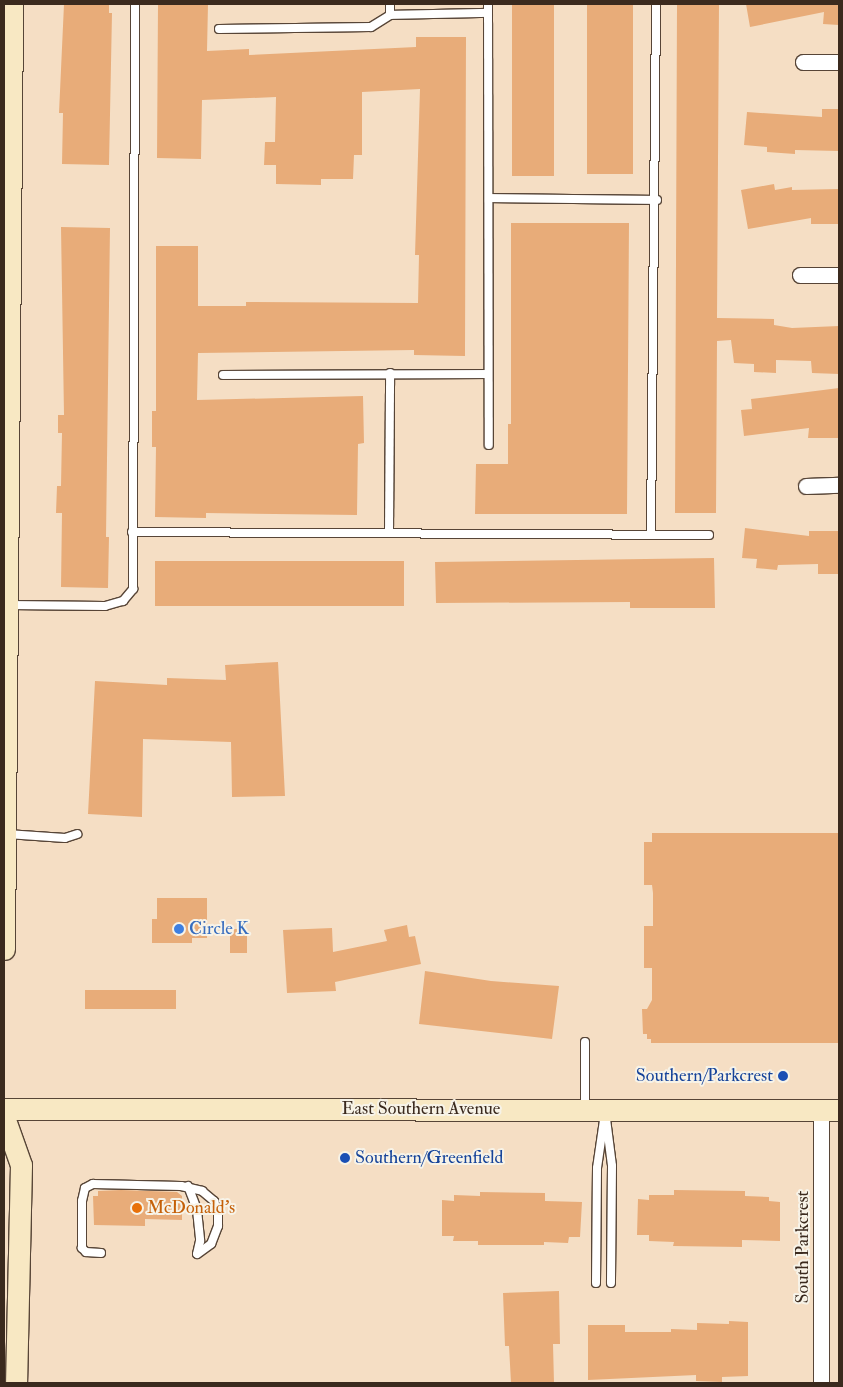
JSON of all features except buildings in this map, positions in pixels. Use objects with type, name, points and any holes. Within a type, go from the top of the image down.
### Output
[{"type":"main road","points":[[4,949],[6,219],[9,9]]},
{"type":"main road","name":"East Southern Avenue","points":[[4,1109],[830,1110]]},
{"type":"main road","points":[[4,1117],[21,1165],[16,1383]]},
{"type":"street","points":[[803,62],[839,62]]},
{"type":"street","points":[[800,275],[839,275]]},
{"type":"street","points":[[806,486],[839,485]]},
{"type":"street","name":"South Parkcrest","points":[[821,1383],[830,1110]]},
{"type":"lane","points":[[5,605],[105,606],[123,601],[133,589],[135,4]]},
{"type":"lane","points":[[390,4],[390,15]]},
{"type":"lane","points":[[488,4],[489,198],[487,374],[489,445]]},
{"type":"lane","points":[[651,535],[656,200],[656,4]]},
{"type":"lane","points":[[219,29],[371,27],[390,15],[488,14]]},
{"type":"lane","points":[[489,198],[656,200]]},
{"type":"lane","points":[[390,373],[390,533]]},
{"type":"lane","points":[[223,375],[487,374]]},
{"type":"lane","points":[[132,532],[709,535]]},
{"type":"lane","points":[[5,834],[65,838],[77,834]]},
{"type":"lane","points":[[585,1042],[595,1111],[597,1168],[596,1283]]},
{"type":"lane","points":[[595,1111],[612,1166],[612,1283]]},
{"type":"lane","points":[[101,1253],[86,1252],[82,1248],[82,1201],[88,1184],[188,1186],[202,1191],[214,1201],[218,1212],[218,1226],[210,1244],[196,1254],[200,1241],[197,1210],[188,1186]]},
{"type":"place","name":"Circle K","points":[[179,929]]},
{"type":"place","name":"Southern/Parkcrest","points":[[783,1076]]},
{"type":"place","name":"Southern/Greenfield","points":[[345,1158]]},
{"type":"place","name":"McDonald's","points":[[137,1208]]}]
